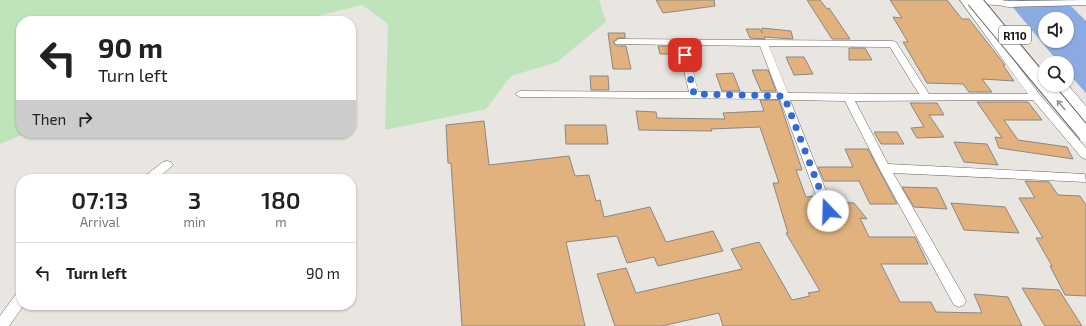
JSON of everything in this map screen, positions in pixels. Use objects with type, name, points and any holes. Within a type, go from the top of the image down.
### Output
[{"type":"main road","name":"R110","points":[[987,0],[1038,61]]},
{"type":"main road","name":"R110","points":[[968,2],[1005,39],[1086,135]]},
{"type":"main road","points":[[1065,92],[1086,116]]},
{"type":"street","points":[[968,2],[1003,6],[1005,4],[1084,3]]},
{"type":"street","points":[[968,2],[1036,96],[1086,155]]},
{"type":"street","points":[[619,42],[893,44],[925,96]]},
{"type":"street","points":[[682,42],[694,94]]},
{"type":"street","points":[[764,43],[828,211]]},
{"type":"street","points":[[520,94],[694,94],[849,99],[925,96],[1036,96]]},
{"type":"street","points":[[849,99],[885,168],[959,301]]},
{"type":"street","points":[[155,174],[167,165]]},
{"type":"street","points":[[885,168],[1085,178]]},
{"type":"street","points":[[0,326],[16,305]]},
{"type":"green space","points":[[0,0],[599,0],[606,22],[557,62],[511,76],[486,109],[385,130],[388,24],[362,5],[318,16],[16,16],[16,137],[0,144]]},
{"type":"water","points":[[1007,0],[1065,0],[1086,21],[1086,93],[1074,80],[1074,56],[1053,56],[1047,48],[1074,48],[1074,12],[1038,12],[1038,38]]},
{"type":"building","points":[[656,0],[714,0],[715,6],[663,13]]},
{"type":"building","points":[[807,0],[820,0],[827,9],[829,8],[850,39],[832,39]]},
{"type":"building","points":[[890,0],[947,0],[962,19],[969,19],[1005,65],[1003,65],[1014,81],[982,79],[992,92],[969,92],[963,84],[927,83],[903,42],[908,42],[893,17],[902,18]]},
{"type":"building","points":[[762,28],[791,31],[793,39],[764,37],[765,39],[750,38],[746,29],[760,29],[762,33]]},
{"type":"building","points":[[608,33],[625,33],[625,38],[618,38],[613,42],[616,46],[626,46],[631,69],[613,69]]},
{"type":"building","points":[[658,46],[675,46],[677,54],[660,54]]},
{"type":"building","points":[[849,48],[865,48],[872,60],[849,60]]},
{"type":"building","points":[[786,57],[804,57],[813,74],[794,75]]},
{"type":"building","points":[[752,70],[768,70],[776,91],[761,91]]},
{"type":"building","points":[[733,73],[740,91],[722,91],[716,74]]},
{"type":"building","points":[[590,76],[608,76],[609,90],[591,90]]},
{"type":"building","points":[[760,100],[779,100],[802,170],[796,170],[806,197],[815,196],[823,215],[829,217],[835,212],[829,194],[832,194],[835,202],[854,203],[867,219],[860,218],[869,237],[915,237],[928,264],[881,264],[900,302],[931,302],[936,312],[982,313],[974,294],[1008,297],[1022,326],[723,326],[719,313],[662,326],[615,326],[597,274],[626,268],[636,293],[742,269],[731,249],[759,242],[792,300],[810,296],[808,293],[820,291],[786,233],[788,233],[773,183],[779,183],[760,127],[711,129],[712,131],[639,130],[636,111],[656,112],[657,118],[725,119],[723,113],[764,111]]},
{"type":"building","points":[[977,102],[1028,102],[1042,120],[1004,120],[1018,140],[1067,147],[1073,159],[999,148],[995,137],[1002,138]]},
{"type":"building","points":[[910,103],[937,103],[944,115],[929,115],[944,137],[917,138],[911,128],[924,127]]},
{"type":"building","points":[[484,121],[489,165],[569,156],[575,176],[589,175],[596,201],[600,200],[604,217],[650,207],[666,242],[713,231],[723,251],[658,266],[654,257],[627,263],[617,236],[566,242],[585,326],[462,326],[451,163],[448,163],[446,125]]},
{"type":"building","points":[[565,125],[606,125],[608,144],[566,144]]},
{"type":"building","points":[[874,132],[897,132],[904,144],[881,144]]},
{"type":"building","points":[[954,142],[987,144],[998,165],[964,162]]},
{"type":"building","points":[[845,149],[868,149],[897,204],[870,204],[859,181],[824,181],[818,167],[853,167]]},
{"type":"building","points":[[1025,181],[1049,182],[1058,195],[1080,196],[1086,205],[1086,296],[1065,295],[1050,266],[1052,266],[1036,238],[1043,238],[1019,198],[1035,198]]},
{"type":"building","points":[[902,187],[937,188],[947,209],[914,207]]},
{"type":"building","points":[[951,203],[1005,207],[1019,233],[964,230]]},
{"type":"building","points":[[1022,288],[1059,290],[1082,326],[1045,326]]},
{"type":"route","points":[[685,55],[694,94],[784,96],[828,211]]}]
